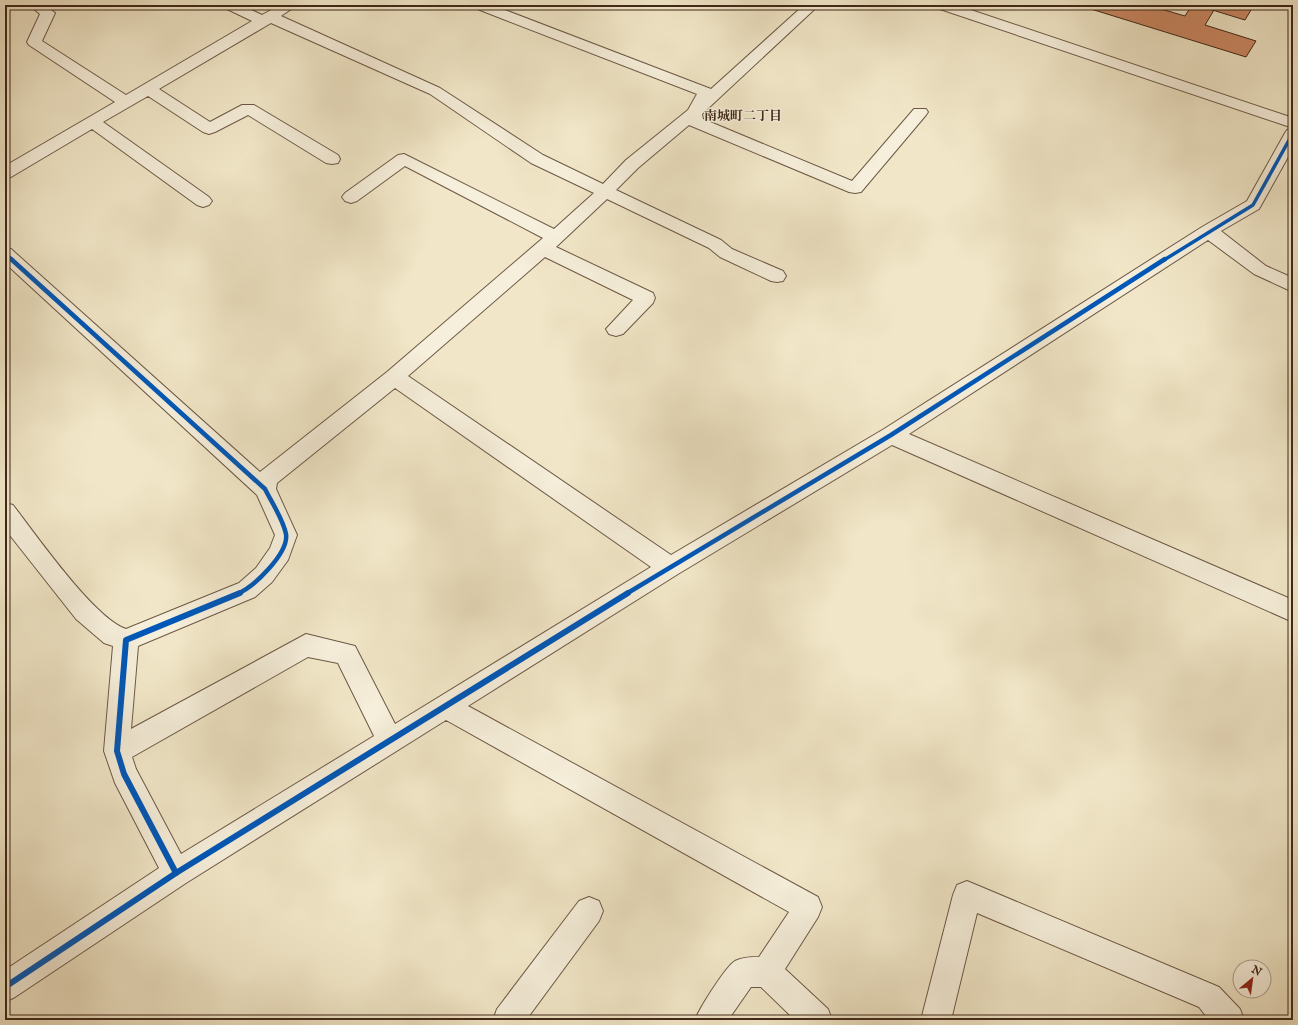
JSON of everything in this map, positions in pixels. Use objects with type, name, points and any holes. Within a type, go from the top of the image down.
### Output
[{"type":"street","points":[[36,5],[48,13],[34,42],[126,102]]},
{"type":"street","points":[[230,5],[435,91],[537,159],[715,244],[726,253],[777,276]]},
{"type":"street","points":[[5,173],[290,5]]},
{"type":"street","points":[[480,5],[548,34],[650,70],[706,92],[694,113],[695,122],[855,188],[920,112]]},
{"type":"street","points":[[265,488],[268,478],[394,377],[550,243],[606,191],[632,164],[694,113],[812,5]]},
{"type":"street","points":[[942,5],[1293,123]]},
{"type":"street","points":[[148,89],[209,129],[248,108],[332,159]]},
{"type":"street","points":[[93,122],[203,201]]},
{"type":"street","points":[[5,987],[176,873],[670,567],[891,435],[1208,231],[1253,205],[1293,133]]},
{"type":"street","points":[[351,197],[404,159],[646,298],[616,329]]},
{"type":"street","points":[[1208,231],[1260,270],[1293,286]]},
{"type":"street","points":[[5,253],[265,488],[278,514],[286,536],[280,553],[264,575],[246,590],[126,640],[112,636],[84,612],[5,512]]},
{"type":"street","points":[[394,377],[670,567]]},
{"type":"street","points":[[891,435],[1293,611]]},
{"type":"street","points":[[126,640],[117,751],[124,774],[176,873]]},
{"type":"street","points":[[117,751],[306,645],[346,654],[390,741]]},
{"type":"street","points":[[445,706],[808,907],[767,972]]},
{"type":"street","points":[[936,1020],[967,895],[1112,954],[1209,998],[1229,1020]]},
{"type":"street","points":[[508,1020],[589,911]]},
{"type":"street","points":[[710,1020],[744,972],[767,972],[817,1020]]},
{"type":"building","points":[[1078,5],[1147,5],[1185,16],[1192,5],[1196,5],[1214,10],[1205,25],[1256,41],[1246,57]]},
{"type":"building","points":[[1196,5],[1254,5],[1245,20]]},
{"type":"cycle path","points":[[5,987],[176,873],[670,567],[891,435],[1208,231],[1253,205],[1293,133]]},
{"type":"cycle path","points":[[5,253],[265,489],[278,514],[286,535],[280,553],[264,575],[247,590],[126,640],[117,751],[124,774],[176,873]]},
{"type":"district","name":"南城町二丁目","points":[[743,116]]}]
